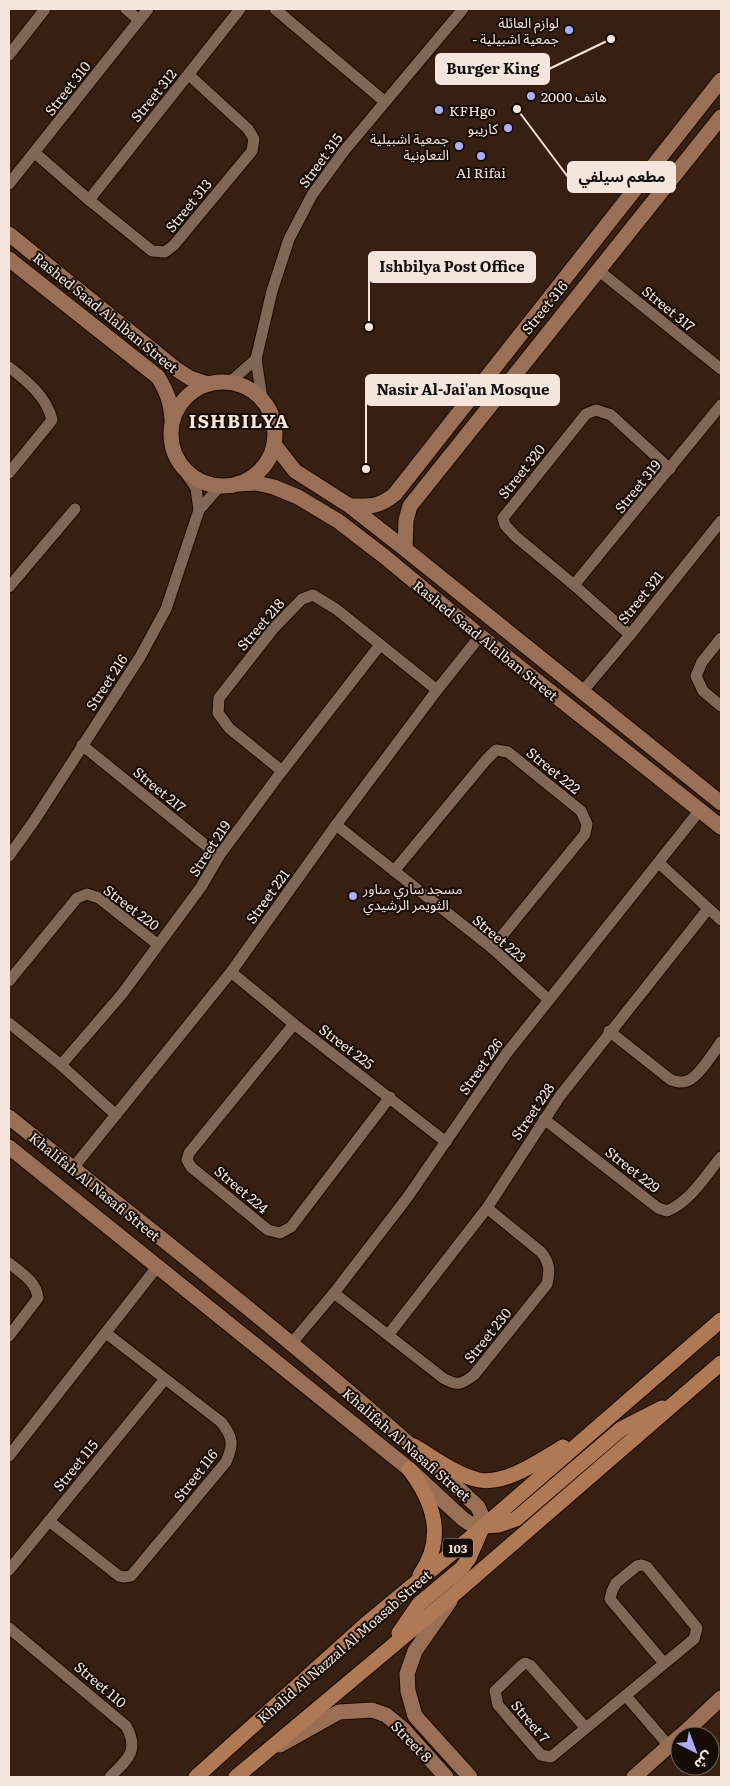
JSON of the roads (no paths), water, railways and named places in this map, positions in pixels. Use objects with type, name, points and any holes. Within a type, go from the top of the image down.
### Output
[{"type":"main road","name":"Khalid Al Nazzal Al Moasab Street","points":[[196,1777],[366,1624],[483,1526],[721,1320]]},
{"type":"main road","name":"103","points":[[236,1777],[452,1596],[721,1363]]},
{"type":"main road","points":[[385,1652],[419,1604],[462,1568],[469,1558],[483,1526],[499,1525],[516,1520],[621,1429],[678,1400]]},
{"type":"main road","points":[[414,1446],[461,1473],[479,1480],[499,1479],[521,1471],[593,1430]]},
{"type":"main road","points":[[409,1468],[430,1501],[434,1523],[433,1546],[425,1567],[412,1585]]},
{"type":"street","points":[[9,55],[45,9]]},
{"type":"street","points":[[126,9],[139,20]]},
{"type":"street","name":"Street 310","points":[[9,184],[148,9]]},
{"type":"street","name":"Street 312","points":[[88,200],[240,9]]},
{"type":"street","points":[[275,9],[384,101]]},
{"type":"street","name":"Street 315","points":[[262,398],[256,359],[272,291],[289,239],[312,196],[344,151],[463,9]]},
{"type":"street","name":"Street 313","points":[[35,153],[88,200],[152,251],[165,252],[174,245],[252,151],[254,139],[248,129],[189,74]]},
{"type":"street","name":"Street 316","points":[[350,506],[371,506],[384,503],[394,494],[721,80]]},
{"type":"street","name":"Street 316","points":[[405,549],[406,520],[410,506],[721,118]]},
{"type":"street","name":"Rashed Saad Alalban Street","points":[[9,234],[176,368],[190,378],[208,384]]},
{"type":"street","name":"Rashed Saad Alalban Street","points":[[9,259],[158,377],[171,401],[172,421]]},
{"type":"street","name":"Street 317","points":[[598,270],[721,369]]},
{"type":"street","points":[[230,382],[256,359]]},
{"type":"street","points":[[9,367],[24,379],[44,401],[50,410],[52,420],[9,473]]},
{"type":"street","points":[[230,382],[242,385],[262,398],[269,408],[273,420],[274,444],[270,458],[261,470],[250,479],[237,484],[220,486],[206,484],[194,478],[183,469],[175,454],[170,438],[172,421],[180,405],[192,392],[208,384],[230,382]]},
{"type":"street","name":"Street 319","points":[[574,585],[721,405]]},
{"type":"street","name":"Street 320","points":[[630,635],[515,536],[505,525],[503,518],[586,414],[596,410],[611,415],[670,469]]},
{"type":"street","name":"Rashed Saad Alalban Street","points":[[274,444],[295,471],[350,506],[721,803]]},
{"type":"street","name":"Street 216","points":[[183,469],[196,488],[199,510]]},
{"type":"street","name":"Rashed Saad Alalban Street","points":[[237,484],[256,483],[274,487],[298,497],[338,521],[721,827]]},
{"type":"street","name":"Street 216","points":[[9,856],[140,657],[166,608],[199,510],[220,486]]},
{"type":"street","points":[[394,494],[396,502],[402,506],[410,506]]},
{"type":"street","points":[[9,588],[75,509]]},
{"type":"street","name":"Street 321","points":[[582,692],[630,635],[721,520]]},
{"type":"street","name":"Street 218","points":[[282,770],[229,728],[218,713],[219,698],[273,629],[302,599],[313,596],[336,609],[437,690]]},
{"type":"street","name":"Street 221","points":[[73,1168],[230,972],[336,825],[480,636]]},
{"type":"street","points":[[721,638],[702,662],[696,676],[703,690],[721,706]]},
{"type":"street","name":"Street 219","points":[[61,1066],[122,994],[201,887],[219,856],[282,770],[380,645]]},
{"type":"street","name":"Street 217","points":[[82,745],[219,856]]},
{"type":"street","name":"Street 222","points":[[394,871],[486,760],[496,750],[508,752],[581,812],[587,824],[584,834],[492,948]]},
{"type":"street","name":"Street 226","points":[[291,1344],[334,1293],[407,1198],[506,1054],[700,810]]},
{"type":"street","name":"Street 223","points":[[336,825],[492,948],[549,1000]]},
{"type":"street","points":[[659,863],[721,920]]},
{"type":"street","name":"Street 220","points":[[9,981],[77,898],[87,894],[99,898],[158,944]]},
{"type":"street","name":"Street 228","points":[[389,1334],[486,1208],[560,1096],[708,909]]},
{"type":"street","name":"Street 225","points":[[230,972],[446,1142]]},
{"type":"street","points":[[9,1023],[116,1115]]},
{"type":"street","name":"Street 224","points":[[294,1024],[189,1153],[187,1160],[191,1167],[268,1230],[280,1232],[290,1228],[390,1098]]},
{"type":"street","points":[[610,1031],[671,1080],[680,1083],[689,1081],[696,1075],[721,1042]]},
{"type":"street","name":"Khalifah Al Nasafi Street","points":[[9,1117],[291,1344],[414,1446],[478,1507],[483,1526],[469,1523],[463,1519],[409,1468],[9,1147]]},
{"type":"street","name":"Street 229","points":[[544,1119],[658,1208],[667,1211],[677,1207],[688,1198],[721,1156]]},
{"type":"street","name":"Street 230","points":[[334,1293],[443,1378],[454,1384],[464,1383],[474,1375],[547,1284],[550,1271],[547,1260],[541,1252],[486,1208]]},
{"type":"street","points":[[9,1263],[32,1282],[37,1290],[38,1298],[9,1336]]},
{"type":"street","points":[[9,1456],[157,1267]]},
{"type":"street","name":"Street 116","points":[[49,1521],[119,1576],[131,1576],[226,1462],[232,1450],[229,1432],[221,1422],[106,1333]]},
{"type":"street","name":"Street 115","points":[[9,1570],[165,1379]]},
{"type":"street","name":"Street 7","points":[[586,1727],[530,1665],[525,1663],[495,1691],[498,1705],[541,1755],[551,1756],[694,1639],[697,1628],[647,1568],[642,1565],[638,1566],[616,1584],[610,1599],[664,1662]]},
{"type":"street","name":"Street 8","points":[[452,1596],[415,1651],[407,1674],[408,1691],[415,1716],[470,1777]]},
{"type":"street","name":"Street 110","points":[[9,1628],[126,1726],[131,1734],[133,1745],[130,1756],[110,1777]]},
{"type":"street","points":[[626,1696],[670,1734]]},
{"type":"street","points":[[692,1726],[721,1698]]},
{"type":"street","name":"Street 8","points":[[266,1753],[339,1712],[372,1710],[386,1715],[403,1729],[446,1777]]},
{"type":"street","points":[[634,1777],[670,1746]]},
{"type":"place","name":"لوازم العائلة - جمعية اشبيلية","points":[[569,30]]},
{"type":"place","name":"Burger King","points":[[611,39]]},
{"type":"place","name":"هاتف 2000","points":[[531,96]]},
{"type":"place","name":"مطعم سيلفي","points":[[517,109]]},
{"type":"place","name":"KFHgo","points":[[439,110]]},
{"type":"place","name":"كاريبو","points":[[508,128]]},
{"type":"place","name":"جمعية اشبيلية التعاونية","points":[[459,146]]},
{"type":"place","name":"Al Rifai","points":[[481,156]]},
{"type":"place","name":"Ishbilya Post Office","points":[[369,327]]},
{"type":"place","name":"Nasir Al-Jai'an Mosque","points":[[366,469]]},
{"type":"place","name":"مسجد ساري مناور الثويمر الرشيدي","points":[[353,896]]},
{"type":"district","name":"ISHBILYA","points":[[239,420]]}]
